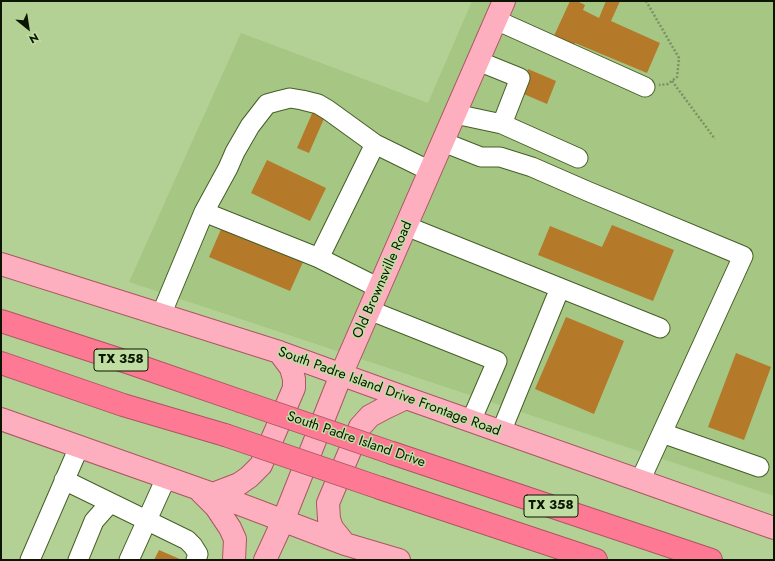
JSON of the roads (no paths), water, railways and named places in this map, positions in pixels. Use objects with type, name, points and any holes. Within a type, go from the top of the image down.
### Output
[{"type":"highway","points":[[1,310],[130,363]]},
{"type":"highway","name":"South Padre Island Drive","points":[[1,321],[130,363],[711,560]]},
{"type":"highway","name":"TX 358","points":[[1,363],[123,405],[225,435],[596,560]]},
{"type":"highway","points":[[1,372],[123,405]]},
{"type":"main road","name":"Old Brownsville Road","points":[[265,560],[283,521],[341,375],[500,11]]},
{"type":"main road","name":"South Padre Island Drive Frontage Road","points":[[1,264],[280,352],[774,528]]},
{"type":"main road","points":[[205,492],[239,484],[249,477],[261,465],[294,388],[294,378],[291,368],[280,352]]},
{"type":"main road","points":[[345,544],[332,528],[329,519],[328,503],[360,427],[370,416],[406,398]]},
{"type":"main road","points":[[1,419],[345,544],[399,560]]},
{"type":"main road","points":[[205,492],[230,528],[235,539],[234,560]]},
{"type":"lane","points":[[500,11],[645,87]]},
{"type":"lane","points":[[478,61],[520,78],[502,124]]},
{"type":"lane","points":[[162,315],[204,212],[250,126],[267,104],[290,98],[318,104],[375,144],[430,171]]},
{"type":"lane","points":[[455,114],[502,124],[578,158]]},
{"type":"lane","points":[[443,142],[481,156],[500,157],[532,166],[587,191],[743,256],[640,480]]},
{"type":"lane","points":[[319,258],[375,144]]},
{"type":"lane","points":[[204,212],[319,258],[379,288]]},
{"type":"lane","points":[[406,226],[660,328]]},
{"type":"lane","points":[[502,432],[560,288]]},
{"type":"lane","points":[[369,310],[497,361],[471,421]]},
{"type":"lane","points":[[662,433],[759,467]]},
{"type":"lane","points":[[30,560],[79,447]]},
{"type":"lane","points":[[129,560],[166,478]]},
{"type":"lane","points":[[64,480],[187,540],[194,546],[198,554],[196,560]]},
{"type":"lane","points":[[78,560],[94,521],[110,503]]}]
